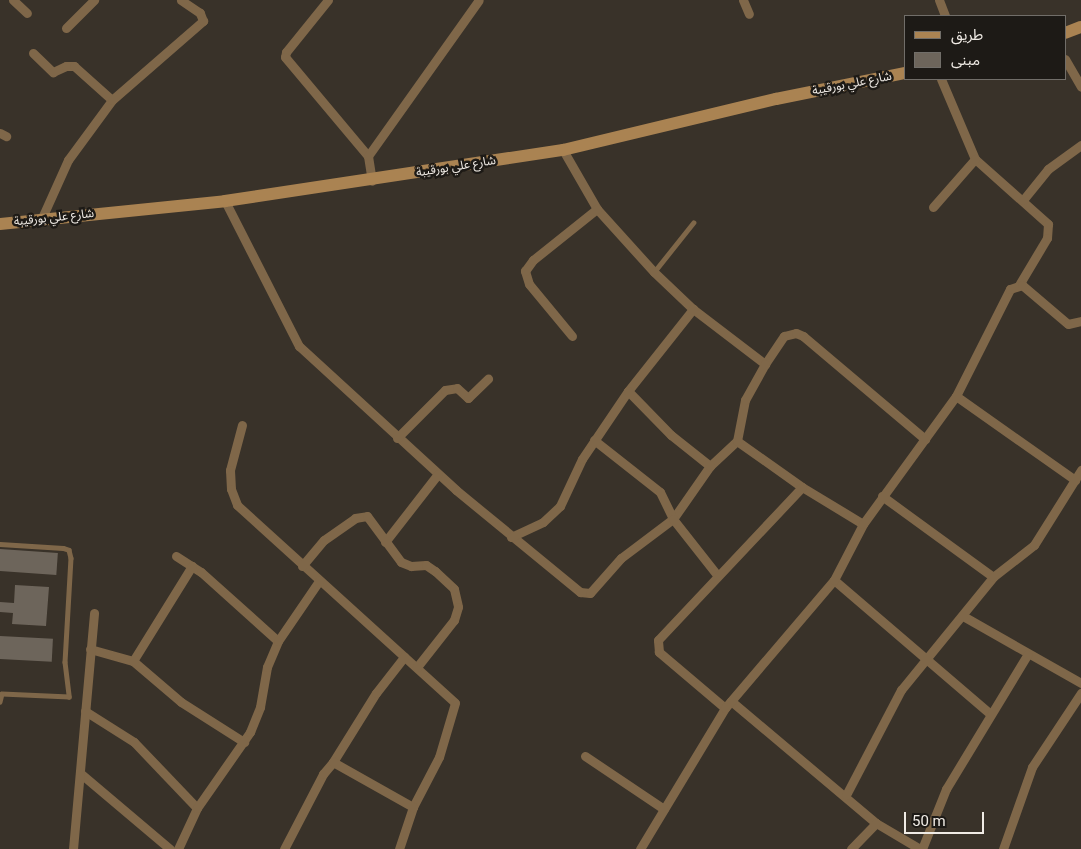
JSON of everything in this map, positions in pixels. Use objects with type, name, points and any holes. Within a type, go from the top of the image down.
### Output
[{"type":"main road","points":[[1066,33],[1081,27]]},
{"type":"main road","name":"شارع علي بورقيبة","points":[[0,224],[225,201],[372,181],[563,150],[776,98],[904,73]]},
{"type":"street","points":[[13,0],[27,13]]},
{"type":"street","points":[[66,28],[94,0]]},
{"type":"street","points":[[41,220],[68,160],[112,100],[203,21],[200,13],[181,0]]},
{"type":"street","points":[[328,0],[286,52],[286,57],[368,156],[372,181]]},
{"type":"street","points":[[368,156],[479,0]]},
{"type":"street","points":[[742,0],[749,14]]},
{"type":"street","points":[[939,0],[945,15]]},
{"type":"street","points":[[32,53],[53,72],[66,66],[74,66],[112,100]]},
{"type":"street","points":[[1066,61],[1081,87]]},
{"type":"street","points":[[640,849],[728,704],[834,580],[863,524],[956,396],[1007,294],[1019,285],[1049,229],[1046,221],[976,159],[941,80]]},
{"type":"street","points":[[1023,200],[1048,169],[1081,146]]},
{"type":"street","points":[[563,150],[597,209],[654,272],[693,309],[765,364]]},
{"type":"street","points":[[933,207],[976,159]]},
{"type":"street","points":[[225,201],[299,346],[438,474],[511,537],[580,592],[590,593],[621,558],[672,518],[710,466],[737,441],[745,400],[765,364],[784,336],[798,334],[925,439]]},
{"type":"street","points":[[572,336],[528,284],[525,271],[533,260],[597,209]]},
{"type":"street","points":[[1019,285],[1068,324],[1081,321]]},
{"type":"street","points":[[511,537],[528,531],[553,514],[594,440],[628,391],[693,309]]},
{"type":"street","points":[[397,438],[445,390],[457,388],[468,398],[488,379]]},
{"type":"street","points":[[628,391],[671,435],[710,466]]},
{"type":"street","points":[[956,396],[1075,480]]},
{"type":"street","points":[[242,425],[230,470],[233,496],[238,505],[302,566],[404,658],[417,667],[450,698],[455,708],[439,757],[413,807],[399,849]]},
{"type":"street","points":[[594,440],[656,488],[672,518],[717,575]]},
{"type":"street","points":[[737,441],[802,487],[863,524]]},
{"type":"street","points":[[846,794],[886,711],[993,577],[1034,545],[1081,470]]},
{"type":"street","points":[[385,542],[438,474]]},
{"type":"street","points":[[802,487],[661,633],[657,648],[846,794],[876,823],[921,849],[946,789],[989,713],[1028,655]]},
{"type":"street","points":[[882,496],[993,577]]},
{"type":"street","points":[[302,566],[324,540],[361,516],[370,519],[395,557],[407,565],[428,566],[454,589],[459,598],[454,620],[417,667]]},
{"type":"street","points":[[176,556],[192,566],[278,641]]},
{"type":"street","points":[[133,661],[160,613],[192,566]]},
{"type":"street","points":[[178,849],[197,808],[244,742],[256,718],[267,666],[278,641],[319,580]]},
{"type":"street","points":[[834,580],[989,713]]},
{"type":"street","points":[[73,849],[94,613]]},
{"type":"street","points":[[963,616],[1028,655],[1081,683]]},
{"type":"street","points":[[90,649],[133,661],[181,702],[244,742]]},
{"type":"street","points":[[284,849],[349,732],[404,658]]},
{"type":"street","points":[[1004,849],[1032,767],[1081,693]]},
{"type":"street","points":[[85,711],[134,742],[197,808]]},
{"type":"street","points":[[585,756],[664,809]]},
{"type":"street","points":[[334,762],[413,807]]},
{"type":"street","points":[[80,773],[170,849]]},
{"type":"street","points":[[851,849],[876,823]]},
{"type":"lane","points":[[654,272],[693,223]]},
{"type":"lane","points":[[0,544],[63,548],[68,550],[71,558],[65,662],[69,697],[2,694],[0,702]]},
{"type":"building","points":[[0,549],[58,553],[56,575],[0,571]]},
{"type":"building","points":[[15,585],[49,587],[46,626],[12,624],[13,613],[0,612],[0,602],[14,603]]},
{"type":"building","points":[[0,636],[53,639],[52,662],[0,659]]}]
